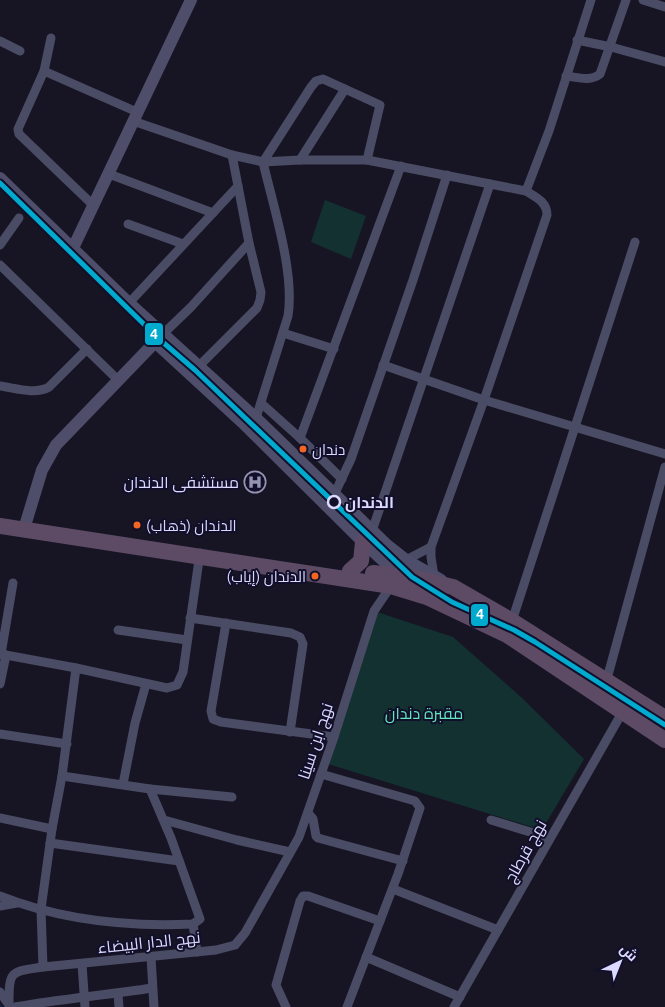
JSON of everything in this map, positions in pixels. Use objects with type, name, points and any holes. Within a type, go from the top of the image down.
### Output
[{"type":"highway","points":[[0,520],[25,527]]},
{"type":"highway","points":[[0,526],[25,527],[200,554],[394,580],[412,576],[452,587],[512,620],[665,718]]},
{"type":"highway","points":[[350,571],[361,560],[368,537]]},
{"type":"highway","points":[[200,554],[313,569],[350,571],[394,580],[507,635],[665,740]]},
{"type":"main road","points":[[73,248],[191,0]]},
{"type":"main road","points":[[0,178],[129,303],[159,338],[194,371],[242,422],[368,537],[452,587]]},
{"type":"main road","points":[[25,527],[38,482],[49,456],[69,430],[159,338]]},
{"type":"main road","points":[[194,371],[256,418],[334,495],[368,537],[394,580]]},
{"type":"street","points":[[526,191],[549,131],[591,0]]},
{"type":"street","points":[[566,76],[594,78],[600,74],[626,0]]},
{"type":"street","points":[[643,0],[665,7]]},
{"type":"street","points":[[51,38],[44,70],[18,129],[19,134],[94,206]]},
{"type":"street","points":[[577,40],[665,62]]},
{"type":"street","points":[[0,41],[20,51]]},
{"type":"street","points":[[44,70],[135,116],[232,156],[263,162],[367,160],[526,191],[544,204],[547,215],[484,400],[431,547],[434,576]]},
{"type":"street","points":[[256,418],[288,316],[290,293],[279,227],[263,162],[316,81],[323,78],[380,105],[367,160]]},
{"type":"street","points":[[300,160],[344,89]]},
{"type":"street","points":[[194,371],[257,308],[260,300],[261,292],[249,243],[232,156]]},
{"type":"street","points":[[300,438],[400,166]]},
{"type":"street","points":[[109,174],[213,213]]},
{"type":"street","points":[[334,495],[351,459],[414,280],[447,175]]},
{"type":"street","points":[[368,537],[490,184]]},
{"type":"street","points":[[129,303],[238,186]]},
{"type":"street","points":[[0,245],[19,218]]},
{"type":"street","points":[[128,224],[183,244]]},
{"type":"street","points":[[512,620],[635,242]]},
{"type":"street","points":[[159,338],[191,307],[249,243]]},
{"type":"street","points":[[0,265],[118,380]]},
{"type":"street","points":[[283,333],[334,349]]},
{"type":"street","points":[[0,386],[37,391],[45,390],[87,349]]},
{"type":"street","points":[[383,365],[484,400],[665,454]]},
{"type":"street","points":[[261,403],[300,438],[342,480]]},
{"type":"street","points":[[602,697],[665,467]]},
{"type":"street","points":[[406,560],[431,547]]},
{"type":"street","points":[[2,655],[76,668],[167,688],[177,685],[183,672],[200,554]]},
{"type":"street","name":"نهج ابن سينا","points":[[262,904],[299,837],[334,737],[374,611],[394,580]]},
{"type":"street","points":[[0,684],[12,583]]},
{"type":"street","points":[[190,618],[291,633],[296,634],[302,640],[303,649],[290,732]]},
{"type":"street","points":[[226,623],[211,712],[213,718],[221,722],[334,737]]},
{"type":"street","points":[[118,630],[187,640]]},
{"type":"street","points":[[43,967],[41,910],[52,829],[62,776],[76,668]]},
{"type":"street","points":[[123,784],[135,723],[146,684]]},
{"type":"street","name":"نهج قرطاج","points":[[454,1007],[623,711]]},
{"type":"street","points":[[0,734],[66,744]]},
{"type":"street","points":[[321,774],[414,801],[420,808],[393,889],[347,1007]]},
{"type":"street","points":[[62,776],[150,789],[232,797]]},
{"type":"street","points":[[0,896],[41,910],[84,919],[138,924],[193,924],[198,921],[200,916],[164,820],[150,789]]},
{"type":"street","points":[[308,813],[313,819],[318,838],[403,861]]},
{"type":"street","points":[[0,818],[52,829]]},
{"type":"street","points":[[164,820],[290,852]]},
{"type":"street","points":[[491,820],[550,838]]},
{"type":"street","points":[[50,843],[179,861]]},
{"type":"street","points":[[393,889],[498,930]]},
{"type":"street","points":[[286,1007],[276,985],[300,900],[303,896],[308,896],[380,921]]},
{"type":"street","points":[[0,906],[17,903]]},
{"type":"street","name":"نهج الدار البيضاء","points":[[12,1006],[10,978],[17,971],[216,950],[235,945],[245,933],[262,904]]},
{"type":"street","points":[[193,924],[197,952]]},
{"type":"street","points":[[150,957],[154,1007]]},
{"type":"street","points":[[366,957],[460,997]]},
{"type":"street","points":[[82,964],[85,1003]]},
{"type":"street","points":[[0,992],[12,1006],[48,1001],[85,1003],[118,994],[152,988]]},
{"type":"street","points":[[118,994],[119,1007]]},
{"type":"green space","points":[[325,200],[366,216],[351,259],[311,242]]},
{"type":"green space","name":"مقبرة دندان","points":[[374,611],[453,637],[521,697],[584,759],[542,830],[328,764]]},
{"type":"transit line","name":"4","points":[[0,183],[158,338],[195,370],[412,577],[452,602],[514,630],[535,642],[665,725]]},
{"type":"place","name":"دندان","points":[[303,449]]},
{"type":"place","name":"مستشفى الدندان","points":[[255,482]]},
{"type":"place","name":"الدندان","points":[[334,502]]},
{"type":"place","name":"الدندان (ذهاب)","points":[[137,525]]},
{"type":"place","name":"الدندان (إياب)","points":[[315,576]]}]
